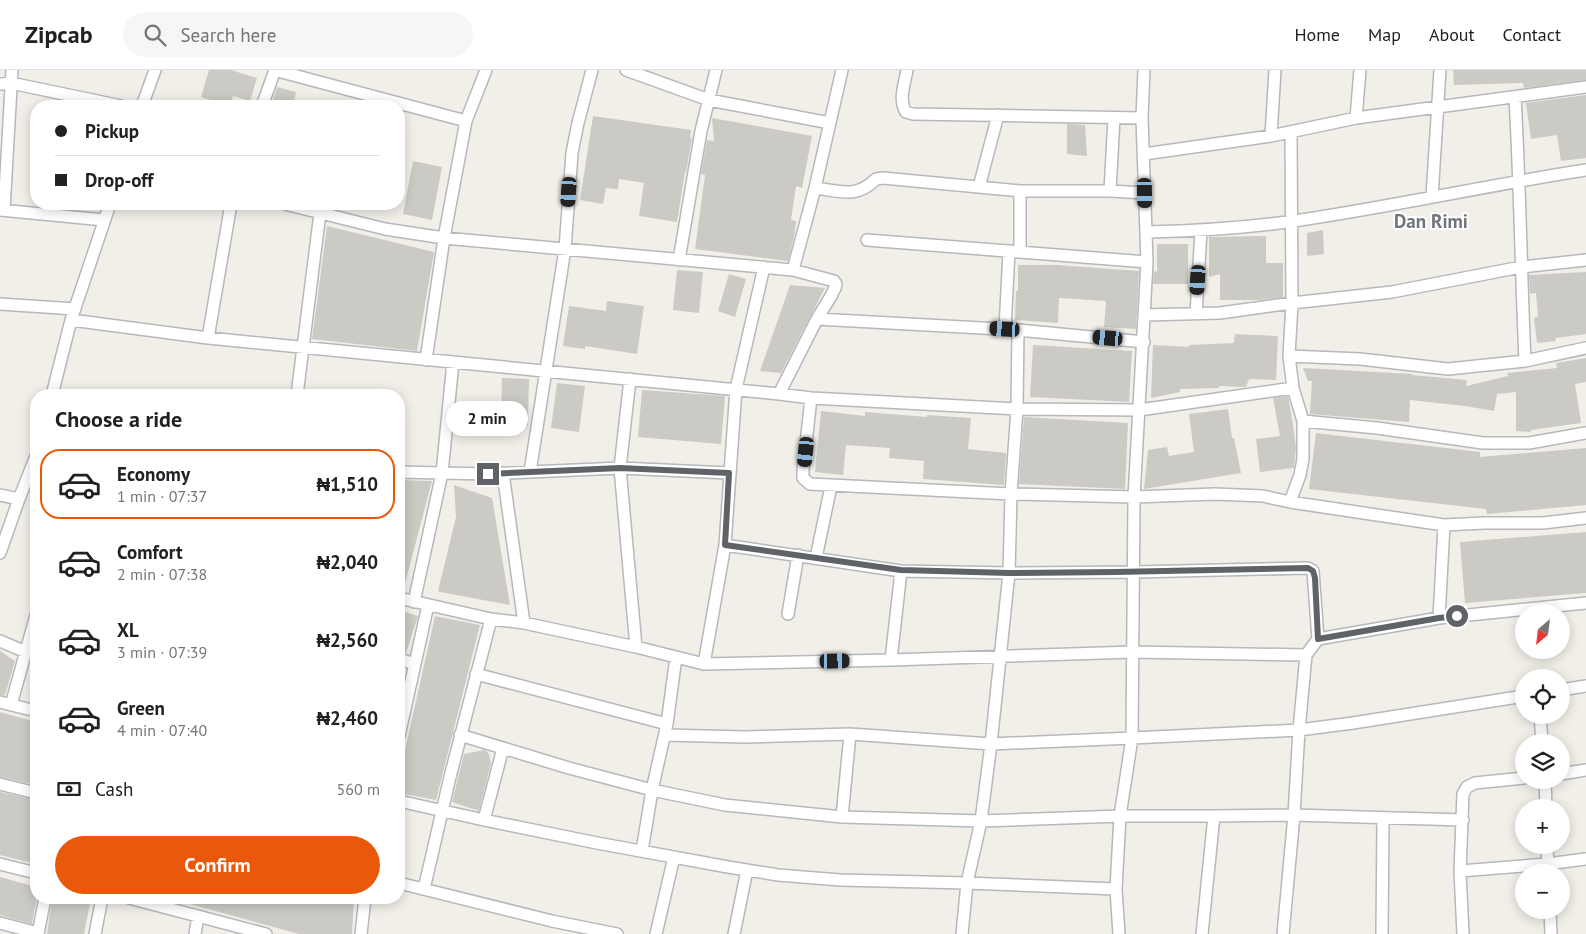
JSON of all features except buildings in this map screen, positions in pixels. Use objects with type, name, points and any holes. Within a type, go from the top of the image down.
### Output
[{"type":"street","points":[[12,70],[6,83],[2,210],[104,220]]},
{"type":"street","points":[[144,100],[155,70]]},
{"type":"street","points":[[264,100],[275,70],[387,100]]},
{"type":"street","points":[[426,360],[444,238],[466,121],[486,70]]},
{"type":"street","points":[[530,472],[565,249],[572,153],[592,70]]},
{"type":"street","points":[[626,70],[709,100],[830,123]]},
{"type":"street","points":[[679,260],[701,131],[716,70]]},
{"type":"street","points":[[794,270],[842,70]]},
{"type":"street","points":[[907,70],[902,107],[906,112],[913,114],[1142,118]]},
{"type":"street","points":[[1118,934],[1116,888],[1120,816],[1132,738],[1134,498],[1147,262],[1142,118],[1144,70]]},
{"type":"street","points":[[1271,136],[1275,70]]},
{"type":"street","points":[[1356,118],[1360,70]]},
{"type":"street","points":[[1432,197],[1440,70]]},
{"type":"street","points":[[6,83],[91,100]]},
{"type":"street","points":[[1144,154],[1271,136],[1356,118],[1586,88]]},
{"type":"street","points":[[1515,98],[1520,180],[1525,361]]},
{"type":"street","points":[[405,105],[466,121]]},
{"type":"street","points":[[980,187],[998,115]]},
{"type":"street","points":[[1110,191],[1114,118]]},
{"type":"street","points":[[1290,502],[1297,487],[1303,459],[1302,421],[1293,388],[1289,356],[1292,303],[1291,132]]},
{"type":"street","points":[[1146,232],[1202,230],[1292,221],[1586,170]]},
{"type":"street","points":[[815,188],[858,192],[876,179],[883,178],[1020,191],[1145,193]]},
{"type":"street","points":[[1005,329],[1020,191]]},
{"type":"street","points":[[54,389],[73,314],[108,210]]},
{"type":"street","points":[[208,338],[230,210]]},
{"type":"street","points":[[306,210],[385,230],[444,238],[794,270],[834,281],[836,284],[831,296],[817,319],[779,394]]},
{"type":"street","points":[[299,389],[320,214]]},
{"type":"street","points":[[1196,314],[1202,230]]},
{"type":"street","points":[[867,240],[1147,262]]},
{"type":"street","points":[[1145,315],[1220,313],[1392,292],[1521,267],[1586,260]]},
{"type":"street","points":[[704,664],[725,545],[736,390],[764,267]]},
{"type":"street","points":[[0,304],[73,314],[208,338],[812,398],[1017,409],[1138,410],[1293,388]]},
{"type":"street","points":[[817,319],[1005,329],[1144,342]]},
{"type":"street","points":[[962,934],[967,883],[981,821],[1009,573],[1011,494],[1017,409],[1018,330]]},
{"type":"street","points":[[1289,356],[1360,359],[1448,369],[1525,361],[1586,348]]},
{"type":"street","points":[[414,602],[442,473],[453,362]]},
{"type":"street","points":[[630,379],[620,468],[636,647]]},
{"type":"street","points":[[812,398],[804,478],[810,484],[1134,498],[1215,494],[1263,496],[1290,502],[1444,525],[1543,523],[1586,518]]},
{"type":"street","points":[[1302,421],[1377,428],[1483,443],[1529,443],[1586,433]]},
{"type":"street","points":[[405,472],[503,473],[620,468],[729,473]]},
{"type":"street","points":[[503,473],[524,623]]},
{"type":"street","points":[[0,553],[19,499],[30,481]]},
{"type":"street","points":[[816,558],[831,486]]},
{"type":"street","points":[[0,495],[19,499]]},
{"type":"street","points":[[1439,618],[1444,525]]},
{"type":"street","points":[[725,545],[901,570],[1009,573],[1308,568],[1313,571],[1318,639],[1306,655],[1294,815],[1282,934]]},
{"type":"street","points":[[788,614],[798,555]]},
{"type":"street","points":[[891,660],[901,570]]},
{"type":"street","points":[[405,600],[491,619],[524,623],[636,647],[704,664],[1133,652],[1306,655]]},
{"type":"street","points":[[1318,639],[1439,618],[1586,603]]},
{"type":"street","points":[[405,706],[428,605]]},
{"type":"street","points":[[424,889],[460,735],[491,619]]},
{"type":"street","points":[[30,637],[26,652],[5,703],[30,709]]},
{"type":"street","points":[[0,641],[26,652]]},
{"type":"street","points":[[642,851],[652,790],[666,730],[676,657]]},
{"type":"street","points":[[405,661],[415,664]]},
{"type":"street","points":[[476,674],[666,730],[745,737],[850,734],[991,744],[1299,730],[1515,697]]},
{"type":"street","points":[[1570,689],[1586,686]]},
{"type":"street","points":[[842,817],[850,734]]},
{"type":"street","points":[[460,735],[569,768],[652,790],[725,805],[842,817],[981,821],[1120,816],[1294,815],[1463,820]]},
{"type":"street","points":[[484,820],[503,748]]},
{"type":"street","points":[[1570,773],[1586,770]]},
{"type":"street","points":[[1462,934],[1460,871],[1463,794],[1467,787],[1475,783],[1515,779]]},
{"type":"street","points":[[0,784],[30,792]]},
{"type":"street","points":[[405,802],[642,851],[778,875],[840,880],[1116,888]]},
{"type":"street","points":[[1202,934],[1214,816]]},
{"type":"street","points":[[1382,934],[1383,819]]},
{"type":"street","points":[[656,934],[674,857]]},
{"type":"street","points":[[1564,864],[1586,859]]},
{"type":"street","points":[[0,864],[30,872]]},
{"type":"street","points":[[1460,871],[1515,869]]},
{"type":"street","points":[[734,934],[747,870]]},
{"type":"street","points":[[405,884],[552,921],[617,934]]},
{"type":"street","points":[[0,922],[38,934],[44,904]]},
{"type":"street","points":[[95,934],[101,904]]},
{"type":"street","points":[[172,904],[198,916],[266,934]]},
{"type":"street","points":[[361,934],[364,904]]},
{"type":"street","points":[[195,934],[198,916]]},
{"type":"street","points":[[1550,919],[1551,934]]},
{"type":"district","name":"Dan Rimi","points":[[1431,221]]},
{"type":"route","points":[[488,474],[620,468],[729,473],[725,545],[901,570],[1009,573],[1308,568],[1313,571],[1315,578],[1318,639],[1457,616]]}]
